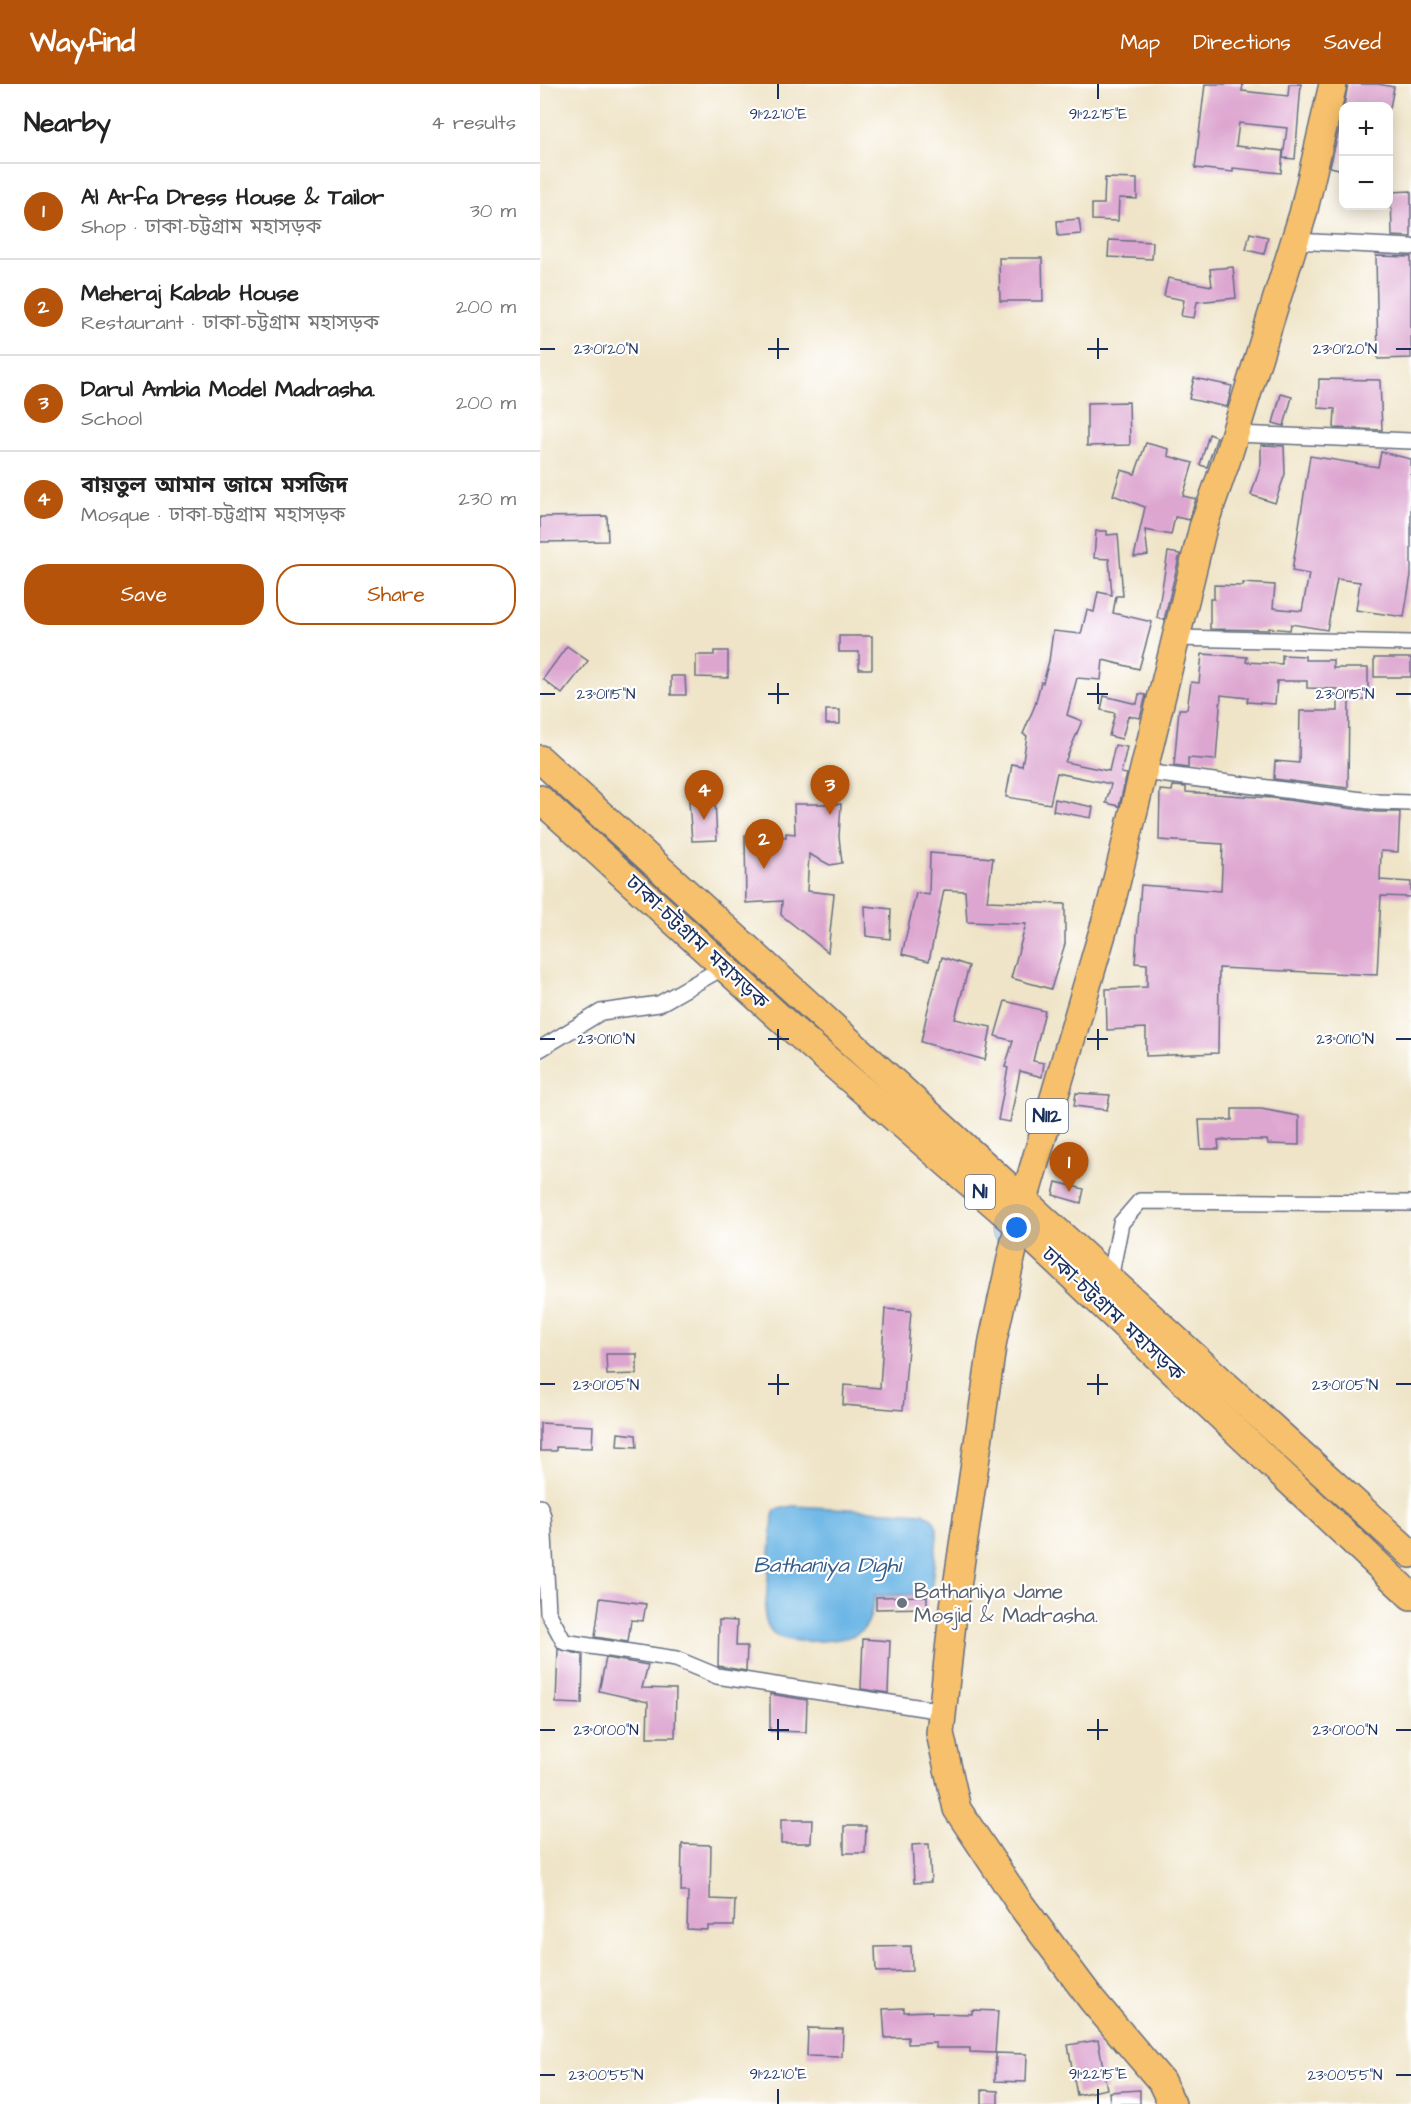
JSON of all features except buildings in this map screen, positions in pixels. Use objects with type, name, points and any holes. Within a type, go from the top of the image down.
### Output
[{"type":"highway","name":"N112","points":[[1172,2104],[1161,2081],[1092,2000],[1021,1905],[957,1809],[940,1733],[953,1614],[993,1340],[1021,1213],[1112,900],[1203,527],[1235,434],[1294,241],[1333,84]]},
{"type":"highway","name":"ঢাকা-চট্টগ্রাম মহাসড়ক","points":[[540,759],[1021,1213],[1411,1596]]},
{"type":"highway","name":"ঢাকা-চট্টগ্রাম মহাসড়ক","points":[[540,798],[789,1027],[1021,1213],[1110,1279],[1411,1554]]},
{"type":"street","points":[[1294,241],[1411,247]]},
{"type":"street","points":[[1235,434],[1411,441]]},
{"type":"street","points":[[1176,638],[1411,643]]},
{"type":"street","points":[[1144,772],[1378,802],[1411,802]]},
{"type":"street","points":[[540,1049],[601,1012],[659,1004],[724,967]]},
{"type":"street","points":[[1110,1279],[1121,1223],[1140,1201],[1411,1203]]},
{"type":"street","points":[[540,1507],[543,1516],[548,1612],[564,1642],[676,1659],[717,1676],[942,1711]]},
{"type":"water","name":"Bathaniya Dighi","points":[[793,1506],[923,1513],[933,1519],[937,1528],[937,1536],[931,1592],[875,1596],[867,1624],[861,1631],[844,1638],[807,1641],[777,1636],[769,1628],[765,1617],[773,1516],[775,1510]]},
{"type":"place","name":"Darul Ambia Model Madrasha.","points":[[830,815]]},
{"type":"place","name":"বায়তুল আমান জামে মসজিদ","points":[[704,820]]},
{"type":"place","name":"Meheraj Kabab House","points":[[764,869]]},
{"type":"place","name":"Al Arfa Dress House & Tailor","points":[[1069,1192]]},
{"type":"place","name":"Bathaniya Jame Mosjid & Madrasha.","points":[[902,1603]]}]
